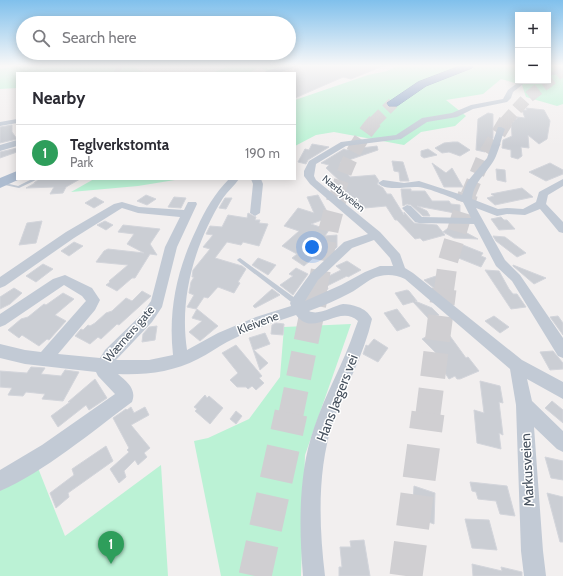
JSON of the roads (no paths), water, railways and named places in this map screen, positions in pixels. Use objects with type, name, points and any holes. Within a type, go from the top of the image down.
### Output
[{"type":"highway","points":[[393,103],[408,93]]},
{"type":"main road","points":[[0,184],[18,181]]},
{"type":"street","name":"Nærbyveien","points":[[400,271],[396,257],[376,234],[313,182],[309,176],[312,163],[344,144],[398,136],[425,120],[454,114],[471,107],[504,101],[508,98],[509,93]]},
{"type":"street","points":[[0,124],[16,121]]},
{"type":"street","points":[[506,129],[498,134],[496,148],[490,159],[472,181],[467,191],[467,200],[500,263],[516,278],[563,351]]},
{"type":"street","points":[[0,148],[16,143]]},
{"type":"street","points":[[178,361],[177,327],[180,287],[188,262],[206,220],[218,197],[233,180]]},
{"type":"street","points":[[255,213],[258,184],[256,180]]},
{"type":"street","points":[[541,204],[543,194],[563,182]]},
{"type":"street","points":[[383,183],[404,186],[419,184],[497,212],[525,212],[541,204]]},
{"type":"street","points":[[541,204],[563,229]]},
{"type":"street","name":"Wærners gate","points":[[0,283],[70,235],[118,206],[122,205],[138,210],[189,209],[171,247],[157,303],[147,318],[110,355],[104,365],[44,359],[9,354],[0,351]]},
{"type":"street","points":[[407,208],[419,220],[478,221]]},
{"type":"street","points":[[298,306],[314,277],[348,245],[376,234]]},
{"type":"street","name":"Kleivene","points":[[104,365],[119,367],[149,367],[178,361],[242,328],[298,306],[324,300],[369,275],[380,271],[400,271]]},
{"type":"street","points":[[400,271],[409,276],[518,365],[563,391]]},
{"type":"street","points":[[0,321],[58,282],[65,280],[87,292],[93,300],[90,306],[44,359]]},
{"type":"street","name":"Hans Jægers vei","points":[[298,306],[308,318],[315,318],[349,309],[360,313],[364,319],[362,332],[334,398],[318,444],[312,488],[312,560],[314,576]]},
{"type":"street","points":[[0,481],[25,468],[126,396],[126,393],[104,371],[104,365]]},
{"type":"street","name":"Markusveien","points":[[518,365],[524,405],[532,551],[535,576]]},
{"type":"street","points":[[524,405],[563,443]]},
{"type":"lane","points":[[15,191],[18,181]]},
{"type":"lane","points":[[240,260],[298,306]]},
{"type":"tunnel","points":[[505,122],[526,99],[534,93]]},
{"type":"tunnel","points":[[375,121],[393,103]]},
{"type":"tunnel","points":[[337,195],[352,155],[362,137],[375,121]]},
{"type":"tunnel","points":[[468,195],[484,157],[506,121]]},
{"type":"tunnel","points":[[317,290],[329,228],[338,194]]},
{"type":"tunnel","points":[[444,290],[448,261],[468,194]]},
{"type":"tunnel","points":[[291,414],[317,289]]},
{"type":"tunnel","points":[[428,414],[444,289]]},
{"type":"tunnel","points":[[255,576],[291,413]]},
{"type":"tunnel","points":[[406,576],[428,413]]},
{"type":"place","name":"Teglverkstomta","points":[[111,564]]}]
